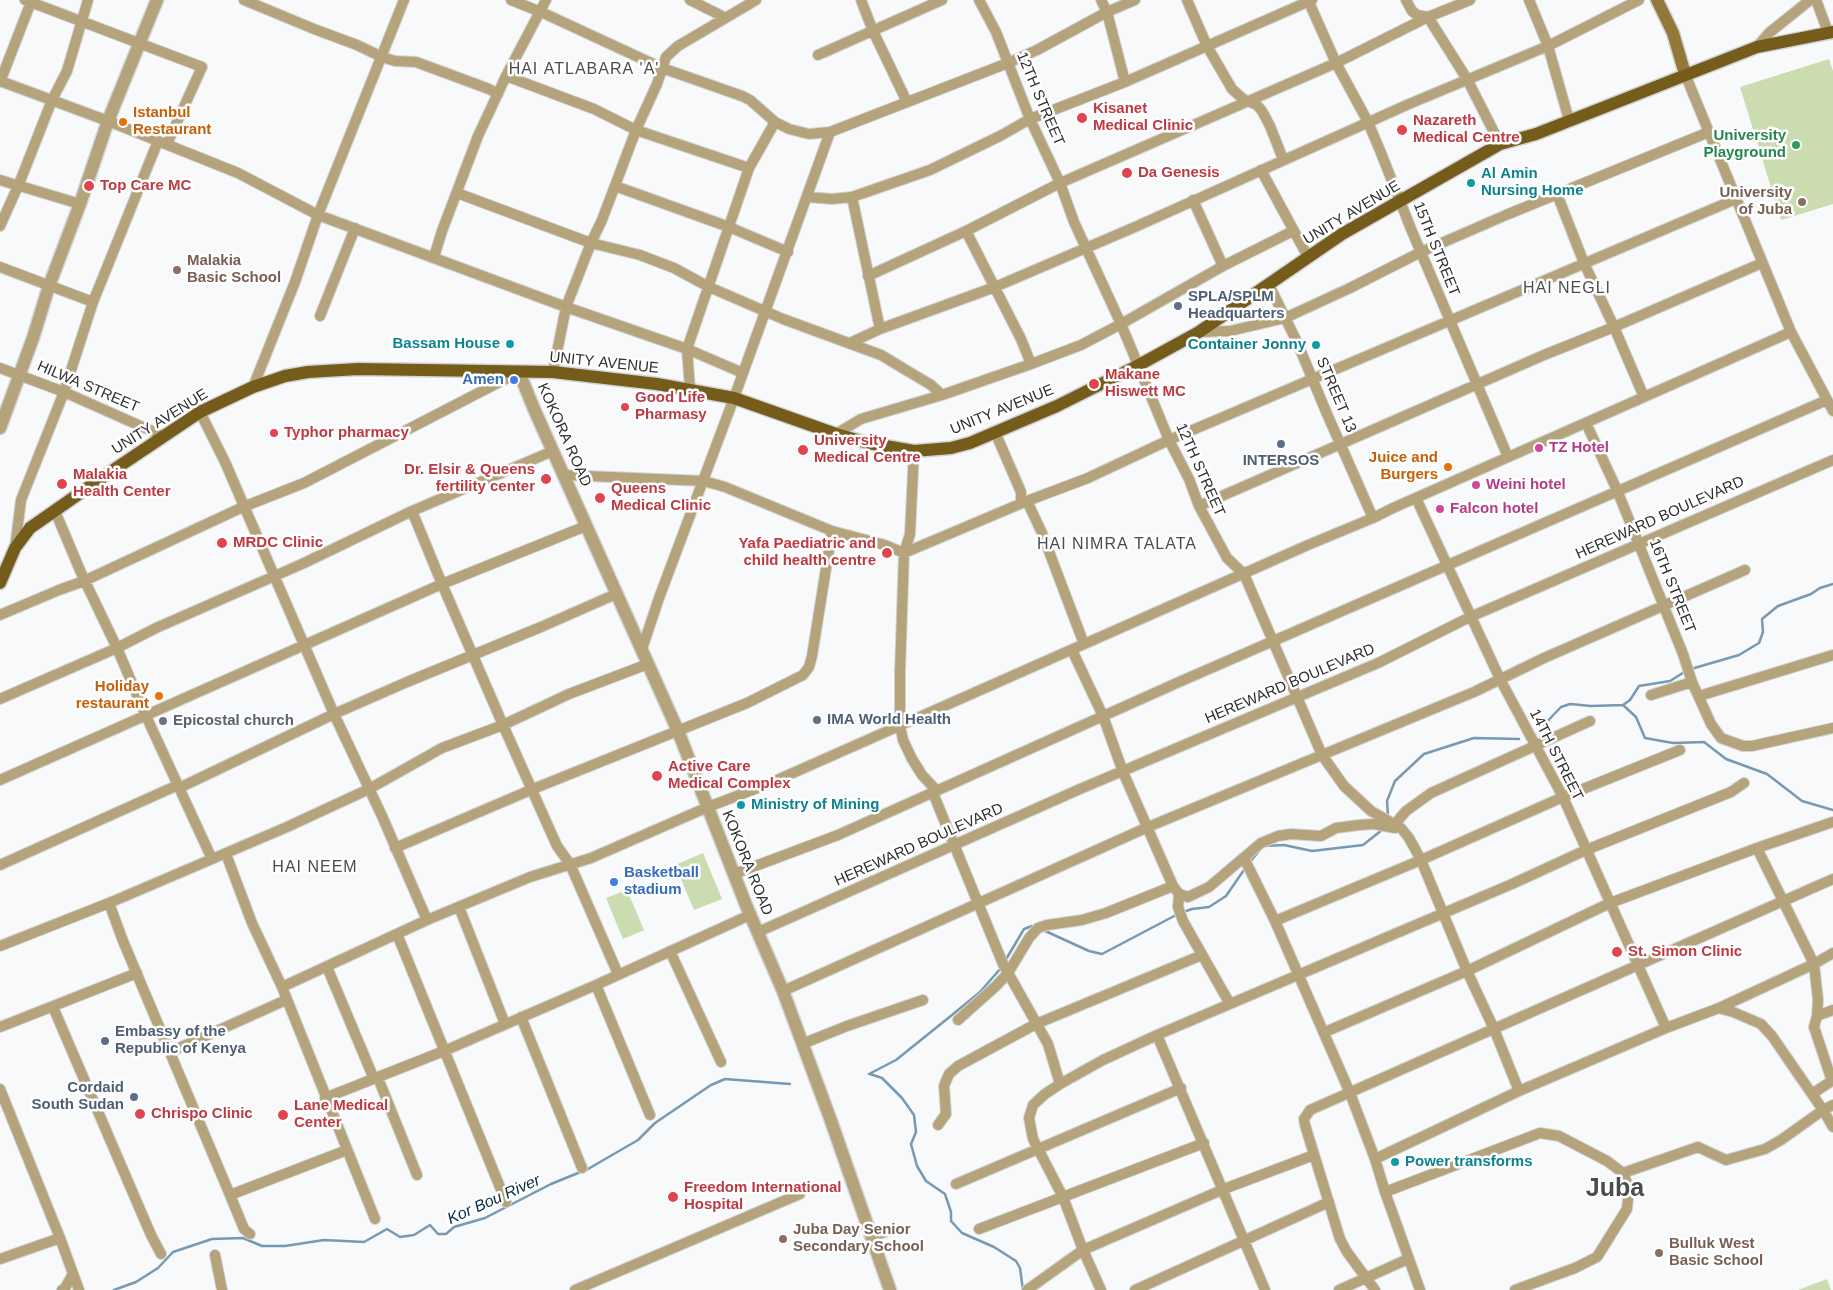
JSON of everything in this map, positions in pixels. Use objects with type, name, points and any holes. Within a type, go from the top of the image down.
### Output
[{"type":"main road","points":[[1657,0],[1672,33],[1685,74]]},
{"type":"main road","name":"UNITY AVENUE","points":[[0,584],[15,548],[30,528],[54,511],[200,412],[254,387],[284,376],[308,372],[358,369],[553,372],[690,389],[734,398],[836,434],[868,443],[914,451],[951,448],[970,443],[1057,406],[1137,366],[1198,332],[1342,234],[1500,144],[1536,134],[1757,47],[1831,32]]},
{"type":"street","points":[[0,226],[19,184],[52,100],[67,71],[88,0]]},
{"type":"street","points":[[0,428],[108,121],[157,0]]},
{"type":"street","points":[[244,0],[357,45],[382,58],[416,62],[498,94]]},
{"type":"street","points":[[254,387],[318,215],[404,0]]},
{"type":"street","points":[[511,0],[662,68],[742,96],[750,100],[775,122],[809,134],[830,132],[1008,63],[1037,50],[1107,12],[1135,0]]},
{"type":"street","points":[[434,257],[478,136],[506,76],[546,0]]},
{"type":"street","points":[[690,0],[724,17]]},
{"type":"street","points":[[553,372],[566,307],[636,130],[657,84],[666,57],[678,46],[724,17],[756,0]]},
{"type":"street","points":[[861,0],[873,31],[908,102]]},
{"type":"street","points":[[818,55],[942,0]]},
{"type":"street","name":"12TH STREET","points":[[979,0],[996,32],[1030,119],[1060,183],[1074,222],[1121,324],[1169,440],[1189,479],[1199,506],[1227,558],[1244,574],[1322,755],[1344,786],[1378,817],[1398,826],[1409,838],[1421,860],[1519,1091]]},
{"type":"street","points":[[1101,0],[1107,12],[1125,82]]},
{"type":"street","points":[[1187,0],[1207,46],[1232,89],[1243,99],[1257,106],[1262,111],[1283,159]]},
{"type":"street","points":[[808,197],[832,199],[852,197],[930,170],[1000,136],[1030,119],[1125,82],[1309,0]]},
{"type":"street","name":"15TH STREET","points":[[1309,0],[1336,63],[1368,122],[1449,320],[1508,456]]},
{"type":"street","points":[[1406,0],[1412,11],[1417,15],[1428,17],[1467,79],[1500,144]]},
{"type":"street","points":[[868,276],[966,231],[1060,183],[1336,63],[1428,17],[1470,0]]},
{"type":"street","points":[[1529,0],[1548,46],[1569,120]]},
{"type":"street","points":[[850,343],[880,329],[995,288],[1283,159],[1548,46],[1639,0]]},
{"type":"street","points":[[1757,47],[1769,32],[1810,0]]},
{"type":"street","points":[[1816,0],[1831,32]]},
{"type":"street","points":[[15,548],[21,500],[64,392],[92,302],[162,142],[202,67],[28,1],[0,81],[108,121],[162,142],[238,173],[318,215],[566,307],[687,349],[743,373]]},
{"type":"street","points":[[1685,74],[1790,332],[1833,412]]},
{"type":"street","points":[[506,76],[594,109],[636,130],[749,168]]},
{"type":"street","points":[[690,389],[687,349],[749,168],[775,122]]},
{"type":"street","points":[[642,650],[659,598],[704,481],[830,132]]},
{"type":"street","points":[[1198,332],[1230,331],[1285,318],[1421,252],[1709,132]]},
{"type":"street","points":[[1261,170],[1308,257]]},
{"type":"street","points":[[0,180],[19,184],[80,204]]},
{"type":"street","points":[[615,186],[729,227],[788,252]]},
{"type":"street","points":[[457,193],[591,243],[640,255],[674,268],[709,287],[783,319],[881,355],[931,385],[942,395]]},
{"type":"street","points":[[1557,194],[1584,263],[1644,397]]},
{"type":"street","points":[[852,197],[880,329]]},
{"type":"street","points":[[564,475],[704,481],[725,487],[832,531],[885,545],[904,553],[1024,502],[1088,478],[1169,440],[1736,199]]},
{"type":"street","points":[[1193,200],[1223,266]]},
{"type":"street","points":[[320,316],[355,228]]},
{"type":"street","points":[[966,231],[1031,364]]},
{"type":"street","points":[[836,434],[861,419],[942,395],[1080,345],[1223,266],[1293,231]]},
{"type":"street","points":[[1199,506],[1476,384],[1762,263]]},
{"type":"street","points":[[0,267],[92,302]]},
{"type":"street","name":"STREET 13","points":[[1269,285],[1373,518]]},
{"type":"street","points":[[282,987],[459,906],[530,877],[591,858],[708,807],[768,784],[1790,332]]},
{"type":"street","name":"HILWA STREET","points":[[0,368],[64,392],[163,436]]},
{"type":"street","points":[[0,616],[58,590],[84,581],[243,507],[304,483],[519,372]]},
{"type":"street","name":"KOKORA ROAD","points":[[519,372],[678,731],[750,915],[783,991],[890,1290]]},
{"type":"street","points":[[734,874],[814,845],[1273,641],[1827,400]]},
{"type":"street","points":[[200,412],[427,920]]},
{"type":"street","name":"16TH STREET","points":[[1586,423],[1617,490],[1683,654],[1692,682],[1711,724],[1721,738],[1743,746],[1833,728]]},
{"type":"street","points":[[995,432],[1024,502],[1042,533],[1084,644]]},
{"type":"street","points":[[0,699],[117,648],[156,628],[274,576],[412,511],[553,451]]},
{"type":"street","points":[[914,451],[910,534],[904,553],[900,672],[900,726],[903,740],[912,759],[935,792],[955,846],[1008,973],[1048,1044],[1060,1084]]},
{"type":"street","name":"HEREWARD BOULEVARD","points":[[758,932],[1123,772],[1378,663],[1470,617],[1833,460]]},
{"type":"street","name":"14TH STREET","points":[[1416,498],[1500,680],[1563,797],[1666,1028]]},
{"type":"street","points":[[54,511],[84,581],[117,648],[212,859]]},
{"type":"street","points":[[412,511],[502,725],[557,846],[570,864],[618,974]]},
{"type":"street","points":[[0,780],[442,584],[586,526]]},
{"type":"street","points":[[395,848],[747,703],[803,675],[809,667],[832,531]]},
{"type":"street","points":[[783,991],[1148,827],[1474,692],[1544,658],[1745,570]]},
{"type":"street","points":[[0,865],[179,786],[334,714],[616,594]]},
{"type":"street","points":[[1072,650],[1103,716],[1123,772],[1176,890],[1180,914],[1230,1004]]},
{"type":"street","points":[[1699,696],[1833,655]]},
{"type":"street","points":[[0,946],[226,854],[369,789],[442,748],[502,725],[569,694],[648,664]]},
{"type":"street","points":[[1651,696],[1692,682]]},
{"type":"street","points":[[958,1020],[1008,973],[1029,938],[1038,928],[1082,920],[1176,890],[1188,897],[1199,893],[1228,873],[1261,843],[1278,836],[1291,834],[1321,836],[1336,828],[1359,825],[1398,826],[1406,811],[1431,793],[1590,721]]},
{"type":"street","points":[[1275,921],[1421,860],[1563,797],[1680,750]]},
{"type":"street","points":[[1101,1290],[1083,1250],[1063,1196],[1033,1139],[1029,1118],[1034,1105],[1045,1094],[1103,1060],[1157,1034],[1444,913],[1586,850],[1731,792],[1744,783]]},
{"type":"street","points":[[1324,1032],[1467,971],[1610,903],[1833,822]]},
{"type":"street","points":[[1758,848],[1814,964],[1818,1000],[1814,1027],[1832,1081],[1812,1094]]},
{"type":"street","points":[[226,854],[252,923],[282,987],[375,1219]]},
{"type":"street","points":[[1244,858],[1275,921],[1350,1093],[1420,1290]]},
{"type":"street","points":[[1375,1290],[1343,1246],[1305,1125],[1304,1119],[1306,1115],[1316,1106],[1350,1093],[1833,879]]},
{"type":"street","points":[[109,903],[244,1229],[250,1234]]},
{"type":"street","points":[[459,906],[505,1024]]},
{"type":"street","points":[[325,1098],[444,1051],[750,915]]},
{"type":"street","points":[[397,934],[506,1202]]},
{"type":"street","points":[[670,951],[721,1062]]},
{"type":"street","points":[[1375,1159],[1519,1091],[1666,1028],[1719,1008],[1814,964],[1833,953]]},
{"type":"street","points":[[938,1124],[946,1116],[944,1086],[949,1074],[958,1066],[1036,1024],[1202,954]]},
{"type":"street","points":[[328,967],[417,1175]]},
{"type":"street","points":[[0,1027],[137,973]]},
{"type":"street","points":[[596,985],[650,1115]]},
{"type":"street","points":[[170,1052],[286,1000]]},
{"type":"street","points":[[802,1044],[922,1000]]},
{"type":"street","points":[[53,1007],[147,1226],[161,1254]]},
{"type":"street","points":[[1719,1008],[1761,1024],[1772,1036],[1833,1127]]},
{"type":"street","points":[[1817,1016],[1833,1010]]},
{"type":"street","points":[[521,1017],[582,1168]]},
{"type":"street","points":[[1157,1034],[1224,1189],[1245,1240],[1262,1289]]},
{"type":"street","points":[[956,1184],[1181,1088]]},
{"type":"street","points":[[0,1089],[79,1290]]},
{"type":"street","points":[[1623,1173],[1698,1148],[1726,1160],[1765,1149],[1833,1105]]},
{"type":"street","points":[[1385,1192],[1540,1133],[1559,1136],[1607,1161],[1623,1173],[1629,1188],[1627,1209],[1597,1257],[1515,1290]]},
{"type":"street","points":[[979,1229],[1204,1143]]},
{"type":"street","points":[[230,1195],[347,1150]]},
{"type":"street","points":[[1027,1290],[1083,1250],[1224,1189],[1314,1155]]},
{"type":"street","points":[[575,1290],[800,1194]]},
{"type":"street","points":[[1135,1290],[1329,1202]]},
{"type":"street","points":[[871,1237],[893,1230]]},
{"type":"street","points":[[0,1259],[60,1238]]},
{"type":"street","points":[[215,1255],[222,1290]]},
{"type":"street","points":[[1339,1290],[1408,1259]]},
{"type":"street","points":[[62,1290],[72,1274]]},
{"type":"green space","name":"University Playground","points":[[1829,59],[1833,71],[1833,204],[1781,220],[1740,87]]},
{"type":"green space","points":[[703,853],[722,899],[694,910],[675,865]]},
{"type":"green space","points":[[627,890],[644,930],[623,939],[606,898]]},
{"type":"green space","points":[[1827,1279],[1831,1290],[1798,1290]]},
{"type":"waterway","points":[[1691,669],[1739,655],[1759,643],[1763,632],[1762,619],[1778,606],[1833,584]]},
{"type":"waterway","points":[[1623,705],[1630,700],[1639,686],[1670,681],[1686,671]]},
{"type":"waterway","name":"Kor Bou River","points":[[1540,729],[1561,707],[1570,704],[1591,706],[1623,705],[1636,717],[1645,738],[1673,743],[1704,742],[1726,759],[1767,774],[1802,801],[1833,810]]},
{"type":"waterway","points":[[1388,816],[1387,801],[1395,781],[1424,754],[1474,738],[1519,739]]},
{"type":"waterway","points":[[1264,846],[1284,845],[1312,851],[1363,845],[1382,830]]},
{"type":"waterway","points":[[1249,863],[1260,850]]},
{"type":"waterway","points":[[1183,912],[1209,907],[1226,896],[1246,867]]},
{"type":"waterway","points":[[1043,930],[1089,951],[1102,954],[1178,914]]},
{"type":"waterway","points":[[1005,961],[1024,929],[1032,926],[1035,927]]},
{"type":"waterway","points":[[869,1074],[896,1060],[980,992],[1001,968]]},
{"type":"waterway","points":[[870,1074],[882,1078],[902,1098],[914,1115],[916,1132],[911,1144],[917,1166],[926,1181],[945,1194],[951,1212],[951,1221],[962,1233],[994,1247],[1016,1261],[1020,1268],[1023,1290]]},
{"type":"waterway","name":"Kor Bou River","points":[[114,1290],[136,1282],[158,1268],[173,1252],[212,1239],[243,1238],[262,1246],[285,1246],[324,1240],[364,1242],[387,1229],[400,1237],[414,1235],[430,1225],[438,1234],[446,1234],[454,1227],[485,1218],[551,1184],[588,1169],[638,1140],[655,1123],[711,1085],[725,1079],[790,1084]]},
{"type":"place","name":"Kisanet Medical Clinic","points":[[1082,118]]},
{"type":"place","name":"Istanbul Restaurant","points":[[123,122]]},
{"type":"place","name":"Nazareth Medical Centre","points":[[1402,130]]},
{"type":"place","name":"University Playground","points":[[1796,145]]},
{"type":"place","name":"Da Genesis","points":[[1127,173]]},
{"type":"place","name":"Al Amin Nursing Home","points":[[1471,183]]},
{"type":"place","name":"Top Care MC","points":[[89,186]]},
{"type":"place","name":"University of Juba","points":[[1802,202]]},
{"type":"place","name":"Malakia Basic School","points":[[177,270]]},
{"type":"place","name":"SPLA/SPLM Headquarters","points":[[1178,306]]},
{"type":"place","name":"Bassam House","points":[[510,344]]},
{"type":"place","name":"Container Jonny","points":[[1316,345]]},
{"type":"place","name":"Amen","points":[[514,380]]},
{"type":"place","name":"Makane Hiswett MC","points":[[1094,384]]},
{"type":"place","name":"Good Life Pharmasy","points":[[625,407]]},
{"type":"place","name":"Typhor pharmacy","points":[[274,433]]},
{"type":"place","name":"INTERSOS","points":[[1281,444]]},
{"type":"place","name":"TZ Hotel","points":[[1539,448]]},
{"type":"place","name":"University Medical Centre","points":[[803,450]]},
{"type":"place","name":"Juice and Burgers","points":[[1448,467]]},
{"type":"place","name":"Dr. Elsir & Queens fertility center","points":[[546,479]]},
{"type":"place","name":"Malakia Health Center","points":[[62,484]]},
{"type":"place","name":"Weini hotel","points":[[1476,485]]},
{"type":"place","name":"Queens Medical Clinic","points":[[600,498]]},
{"type":"place","name":"Falcon hotel","points":[[1440,509]]},
{"type":"place","name":"MRDC Clinic","points":[[222,543]]},
{"type":"place","name":"Yafa Paediatric and child health centre","points":[[887,553]]},
{"type":"place","name":"Holiday restaurant","points":[[159,696]]},
{"type":"place","name":"IMA World Health","points":[[817,720]]},
{"type":"place","name":"Epicostal church","points":[[163,721]]},
{"type":"place","name":"Active Care Medical Complex","points":[[657,776]]},
{"type":"place","name":"Ministry of Mining","points":[[741,805]]},
{"type":"place","name":"Basketball stadium","points":[[614,882]]},
{"type":"place","name":"St. Simon Clinic","points":[[1617,952]]},
{"type":"place","name":"Embassy of the Republic of Kenya","points":[[105,1041]]},
{"type":"place","name":"Cordaid South Sudan","points":[[134,1097]]},
{"type":"place","name":"Chrispo Clinic","points":[[140,1114]]},
{"type":"place","name":"Lane Medical Center","points":[[283,1115]]},
{"type":"place","name":"Power transforms","points":[[1395,1162]]},
{"type":"place","name":"Freedom International Hospital","points":[[673,1197]]},
{"type":"place","name":"Juba Day Senior Secondary School","points":[[783,1239]]},
{"type":"place","name":"Bulluk West Basic School","points":[[1659,1253]]},
{"type":"district","name":"HAI ATLABARA 'A'","points":[[584,70]]},
{"type":"district","name":"HAI NEGLI","points":[[1567,289]]},
{"type":"district","name":"HAI NIMRA TALATA","points":[[1117,545]]},
{"type":"district","name":"HAI NEEM","points":[[315,868]]},
{"type":"district","name":"Juba","points":[[1615,1189]]}]
